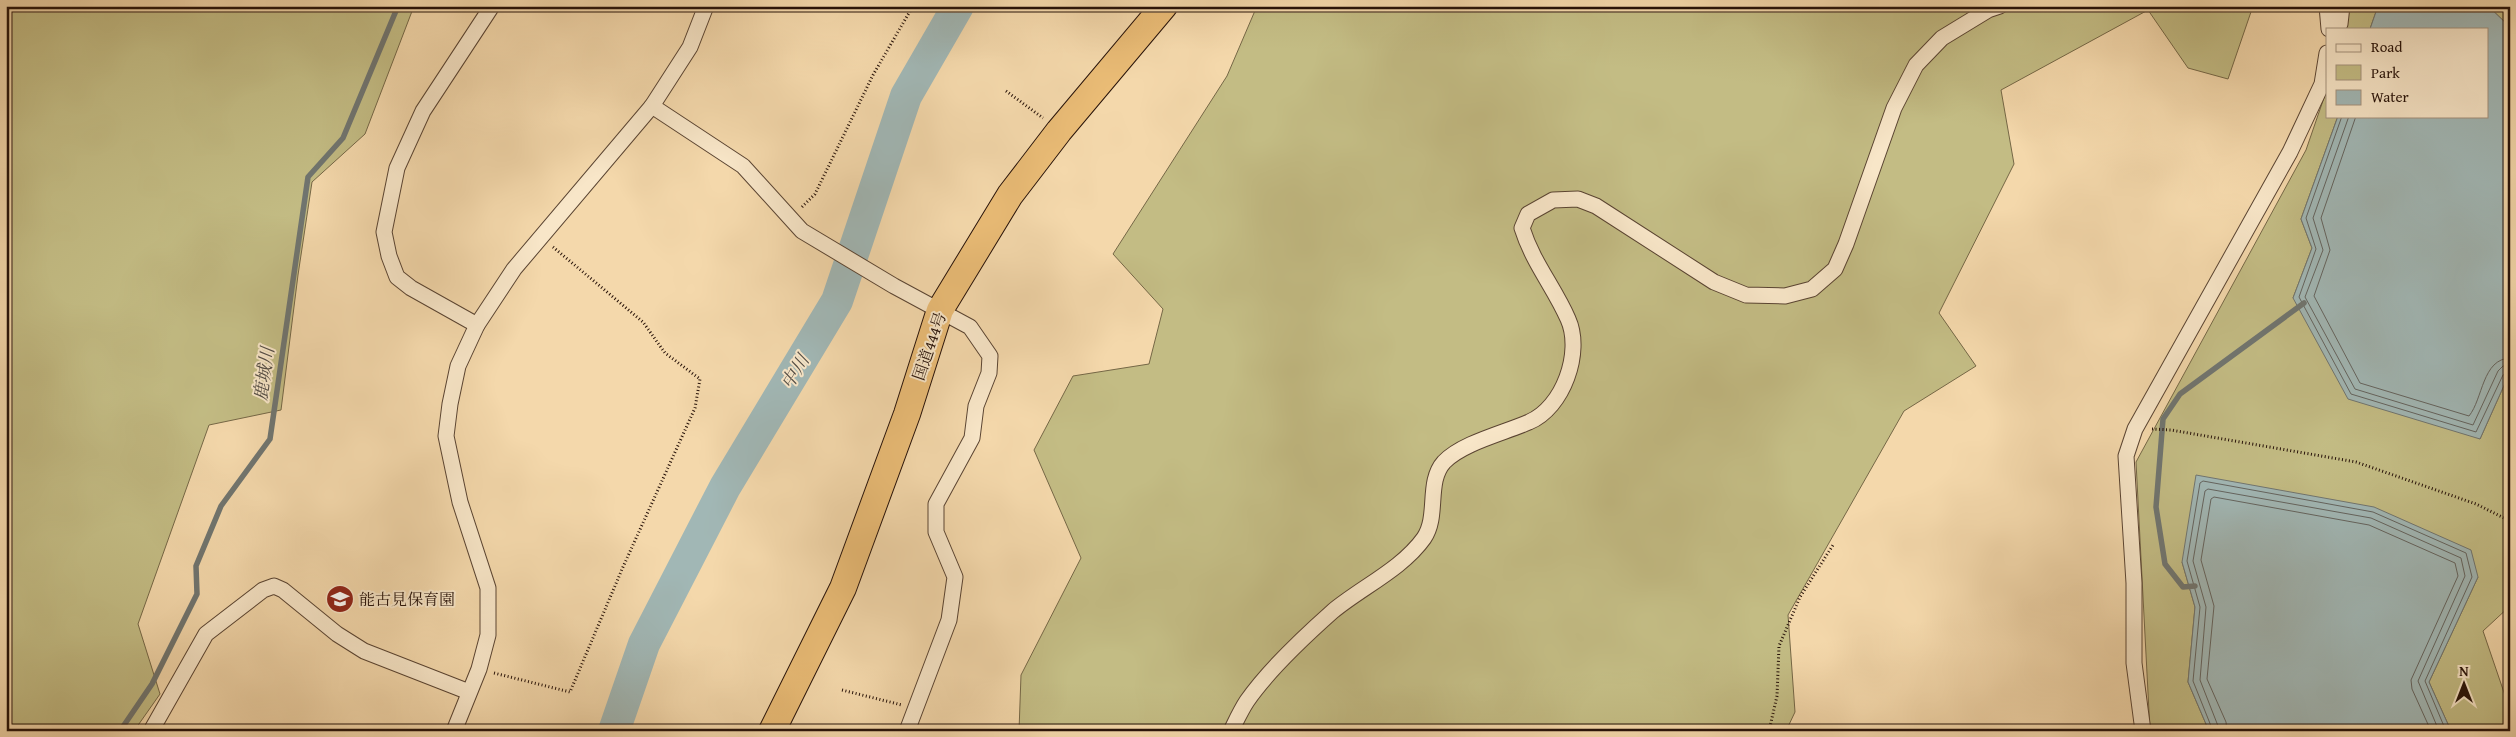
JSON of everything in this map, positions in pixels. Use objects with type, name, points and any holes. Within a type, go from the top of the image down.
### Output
[{"type":"highway","name":"国道444号","points":[[772,731],[843,588],[906,414],[940,310],[1010,195],[1059,130],[1164,6]]},
{"type":"street","points":[[477,325],[411,288],[397,276],[389,256],[384,232],[397,168],[423,111],[492,6]]},
{"type":"street","points":[[454,731],[479,669],[488,635],[488,588],[460,502],[446,436],[458,366],[477,325],[514,269],[652,106],[690,47],[706,6]]},
{"type":"street","points":[[1231,731],[1248,701],[1272,672],[1334,611],[1403,560],[1424,537],[1431,520],[1436,480],[1442,464],[1456,452],[1532,421],[1558,399],[1568,379],[1573,349],[1569,320],[1530,252],[1522,228],[1528,214],[1554,200],[1578,199],[1596,206],[1714,282],[1746,295],[1785,296],[1812,289],[1835,269],[1846,244],[1894,108],[1916,65],[1942,38],[1988,10],[2000,6]]},
{"type":"street","points":[[2327,6],[2329,28]]},
{"type":"street","points":[[2338,28],[2340,24],[2342,6]]},
{"type":"street","points":[[2143,731],[2134,663],[2134,583],[2126,456],[2135,429],[2290,152],[2322,84],[2326,59]]},
{"type":"street","points":[[652,106],[743,166],[802,231],[894,286],[970,327],[990,356],[989,373],[976,406],[972,438],[936,504],[936,532],[956,577],[950,620],[907,731]]},
{"type":"street","points":[[151,731],[206,634],[263,590],[274,586],[283,590],[336,634],[364,651],[469,692]]},
{"type":"path","points":[[790,218],[815,194],[872,75],[913,6]]},
{"type":"path","points":[[1006,91],[1059,130]]},
{"type":"path","points":[[479,669],[570,692],[623,567],[696,408],[700,379],[666,353],[643,322],[541,237]]},
{"type":"path","points":[[2155,429],[2171,430],[2356,462],[2476,504],[2510,521]]},
{"type":"path","points":[[1769,731],[1777,696],[1778,646],[1800,597],[1834,545]]},
{"type":"path","points":[[842,690],[916,708]]},
{"type":"green space","points":[[6,6],[414,6],[365,134],[312,182],[281,410],[209,425],[138,624],[160,694],[134,731],[6,731]]},
{"type":"green space","points":[[1257,6],[2253,6],[2228,79],[2188,68],[2148,10],[2001,90],[2014,164],[1939,313],[1976,366],[1904,411],[1788,615],[1795,712],[1786,731],[1019,731],[1021,675],[1081,558],[1034,450],[1073,376],[1149,364],[1163,309],[1113,254],[1227,76]]},
{"type":"green space","points":[[2346,6],[2378,6],[2370,28],[2345,28]]},
{"type":"green space","points":[[2488,6],[2510,6],[2510,27]]},
{"type":"green space","points":[[2326,92],[2326,118],[2337,118],[2301,219],[2312,248],[2293,298],[2480,439],[2510,372],[2510,606],[2483,631],[2510,710],[2510,731],[2451,731],[2429,682],[2478,577],[2182,562],[2195,607],[2188,682],[2209,731],[2150,731],[2136,462],[2306,150]]},
{"type":"water","points":[[2378,6],[2488,6],[2510,27],[2510,372],[2480,439],[2348,399],[2293,298],[2312,248],[2301,219],[2337,118],[2488,118],[2488,28],[2370,28]]},
{"type":"water","points":[[2196,475],[2374,507],[2471,550],[2478,577],[2429,682],[2451,731],[2209,731],[2188,682],[2195,607],[2182,562]]},
{"type":"waterway","name":"鹿城川","points":[[120,731],[152,684],[197,594],[196,566],[221,506],[270,439],[308,177],[343,138],[398,6]]},
{"type":"waterway","name":"中川","points":[[614,731],[644,644],[725,487],[837,301],[906,96],[958,6]]},
{"type":"waterway","points":[[2195,586],[2183,587],[2165,564],[2156,507],[2163,419],[2180,394],[2304,303]]},
{"type":"place","name":"能古見保育園","points":[[340,599]]}]
